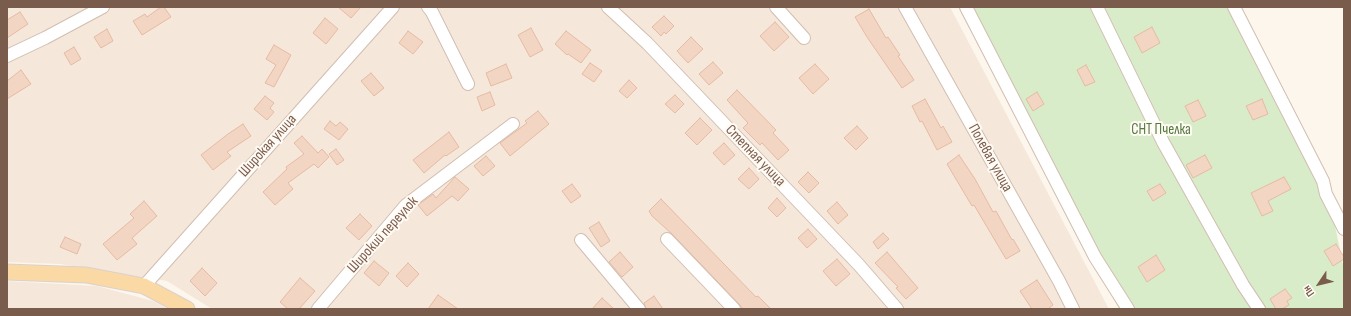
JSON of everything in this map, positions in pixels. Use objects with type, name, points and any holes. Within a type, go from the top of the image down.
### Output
[{"type":"main road","points":[[7,272],[86,275],[144,286],[187,309]]},
{"type":"street","points":[[7,56],[45,38],[103,7]]},
{"type":"street","name":"Широкая улица","points":[[144,286],[393,7]]},
{"type":"street","points":[[428,7],[432,12],[468,84]]},
{"type":"street","name":"Степная улица","points":[[608,7],[647,42],[859,265],[897,309]]},
{"type":"street","points":[[776,7],[804,38]]},
{"type":"street","name":"Полевая улица","points":[[905,7],[1055,274],[1073,309]]},
{"type":"street","points":[[966,7],[1095,257],[1128,309]]},
{"type":"street","points":[[1097,7],[1163,142],[1243,285],[1259,309]]},
{"type":"street","points":[[1234,7],[1323,181],[1326,194],[1344,229]]},
{"type":"street","name":"Широкий переулок","points":[[318,309],[406,205],[513,124]]},
{"type":"street","points":[[667,239],[734,309]]},
{"type":"street","points":[[581,240],[639,309]]},
{"type":"shaded area","points":[[7,7],[950,7],[1109,309],[212,309],[167,281],[60,264],[7,262]]},
{"type":"shaded area","points":[[7,281],[97,286],[153,301],[168,309],[7,309]]},
{"type":"green space","name":"СНТ Пчелка","points":[[958,7],[1237,7],[1331,206],[1344,270],[1344,309],[1119,309]]},
{"type":"building","points":[[161,7],[164,7],[171,17],[142,35],[133,21],[145,14],[147,17]]},
{"type":"building","points":[[338,7],[361,7],[351,18]]},
{"type":"building","points":[[869,9],[886,38],[888,37],[900,55],[898,56],[914,80],[902,88],[855,17]]},
{"type":"building","points":[[20,12],[28,24],[7,38],[7,20]]},
{"type":"building","points":[[664,16],[674,26],[666,34],[664,32],[661,36],[652,27]]},
{"type":"building","points":[[325,18],[338,29],[326,44],[313,33]]},
{"type":"building","points":[[775,22],[789,37],[774,51],[760,36]]},
{"type":"building","points":[[1152,27],[1160,43],[1142,53],[1134,37]]},
{"type":"building","points":[[531,28],[543,50],[530,57],[518,35]]},
{"type":"building","points":[[107,29],[113,41],[101,48],[94,37]]},
{"type":"building","points":[[408,31],[423,42],[413,54],[399,43]]},
{"type":"building","points":[[566,31],[591,50],[581,63],[568,54],[567,55],[555,44]]},
{"type":"building","points":[[691,37],[703,49],[688,63],[677,51]]},
{"type":"building","points":[[274,45],[291,55],[274,87],[265,83],[276,65],[266,59]]},
{"type":"building","points":[[74,47],[81,59],[71,65],[64,53]]},
{"type":"building","points":[[713,62],[723,73],[709,85],[699,74]]},
{"type":"building","points":[[590,63],[602,71],[594,82],[582,74]]},
{"type":"building","points":[[506,64],[512,78],[491,86],[486,73]]},
{"type":"building","points":[[815,64],[829,79],[813,94],[799,78]]},
{"type":"building","points":[[1086,65],[1095,82],[1085,86],[1077,70]]},
{"type":"building","points":[[21,70],[31,84],[7,99],[7,81]]},
{"type":"building","points":[[371,73],[384,88],[374,96],[361,81]]},
{"type":"building","points":[[629,80],[637,88],[627,98],[619,91]]},
{"type":"building","points":[[737,90],[776,130],[773,133],[789,150],[778,160],[762,143],[760,145],[743,128],[748,123],[727,100]]},
{"type":"building","points":[[490,92],[495,105],[482,111],[477,97]]},
{"type":"building","points":[[1037,92],[1044,104],[1033,111],[1026,99]]},
{"type":"building","points":[[675,95],[684,104],[675,113],[665,104]]},
{"type":"building","points":[[265,96],[274,103],[270,108],[274,112],[267,120],[254,109]]},
{"type":"building","points":[[925,99],[941,128],[943,126],[952,142],[937,150],[922,121],[920,122],[912,106]]},
{"type":"building","points":[[1262,99],[1268,114],[1253,120],[1246,106]]},
{"type":"building","points":[[1198,100],[1206,116],[1193,122],[1185,106]]},
{"type":"building","points":[[538,111],[549,124],[510,156],[500,143],[527,123],[525,121]]},
{"type":"building","points":[[700,118],[712,130],[697,145],[685,133]]},
{"type":"building","points":[[330,121],[336,126],[340,122],[348,129],[339,140],[324,129]]},
{"type":"building","points":[[243,124],[251,136],[227,152],[231,156],[213,170],[201,155]]},
{"type":"building","points":[[857,126],[868,138],[856,150],[844,138]]},
{"type":"building","points":[[449,132],[459,147],[446,156],[445,155],[424,173],[413,160]]},
{"type":"building","points":[[302,136],[318,153],[322,149],[329,157],[318,168],[314,164],[288,183],[293,189],[275,205],[263,192],[287,169],[286,167],[304,154],[294,143]]},
{"type":"building","points":[[724,143],[735,155],[724,165],[713,153]]},
{"type":"building","points":[[336,149],[344,160],[337,165],[329,154]]},
{"type":"building","points":[[959,155],[975,179],[993,212],[996,211],[1012,240],[1013,239],[1020,251],[1006,259],[974,205],[972,206],[947,164]]},
{"type":"building","points":[[1205,155],[1212,168],[1193,178],[1186,165]]},
{"type":"building","points":[[486,156],[495,166],[483,176],[474,166]]},
{"type":"building","points":[[749,168],[759,179],[749,189],[738,179]]},
{"type":"building","points":[[808,172],[819,183],[809,193],[798,182]]},
{"type":"building","points":[[455,177],[469,189],[458,201],[452,196],[427,216],[418,205],[433,194],[436,198]]},
{"type":"building","points":[[1284,177],[1291,189],[1268,201],[1273,211],[1262,216],[1251,193]]},
{"type":"building","points":[[572,184],[581,196],[571,203],[562,191]]},
{"type":"building","points":[[1160,184],[1166,193],[1153,201],[1147,191]]},
{"type":"building","points":[[777,198],[786,208],[777,217],[768,208]]},
{"type":"building","points":[[661,199],[756,297],[758,296],[771,309],[743,309],[672,234],[652,216],[649,211]]},
{"type":"building","points":[[144,201],[157,216],[132,238],[137,244],[117,260],[103,244],[134,218],[130,214]]},
{"type":"building","points":[[837,202],[848,215],[838,224],[827,211]]},
{"type":"building","points":[[360,214],[372,226],[359,240],[346,228]]},
{"type":"building","points":[[599,222],[610,241],[601,247],[589,228]]},
{"type":"building","points":[[808,229],[817,239],[807,248],[798,238]]},
{"type":"building","points":[[883,233],[889,239],[878,249],[873,242]]},
{"type":"building","points":[[65,237],[81,244],[77,254],[60,247]]},
{"type":"building","points":[[1336,244],[1344,259],[1333,266],[1324,251]]},
{"type":"building","points":[[620,252],[633,267],[622,277],[609,262]]},
{"type":"building","points":[[887,252],[918,288],[906,299],[896,288],[898,287],[875,263]]},
{"type":"building","points":[[1156,255],[1165,270],[1147,282],[1138,267]]},
{"type":"building","points":[[837,259],[850,274],[836,286],[823,271]]},
{"type":"building","points":[[374,261],[389,273],[379,286],[364,273]]},
{"type":"building","points":[[408,263],[419,274],[407,287],[396,276]]},
{"type":"building","points":[[202,268],[217,283],[205,296],[190,281]]},
{"type":"building","points":[[300,278],[315,291],[299,309],[288,309],[280,302]]},
{"type":"building","points":[[1037,280],[1053,305],[1048,309],[1032,309],[1020,291]]},
{"type":"building","points":[[1285,289],[1292,298],[1287,301],[1289,305],[1282,309],[1276,309],[1270,299]]},
{"type":"building","points":[[438,295],[458,309],[428,309]]},
{"type":"building","points":[[654,296],[663,309],[646,309],[644,303]]},
{"type":"building","points":[[602,298],[614,309],[592,309]]}]
